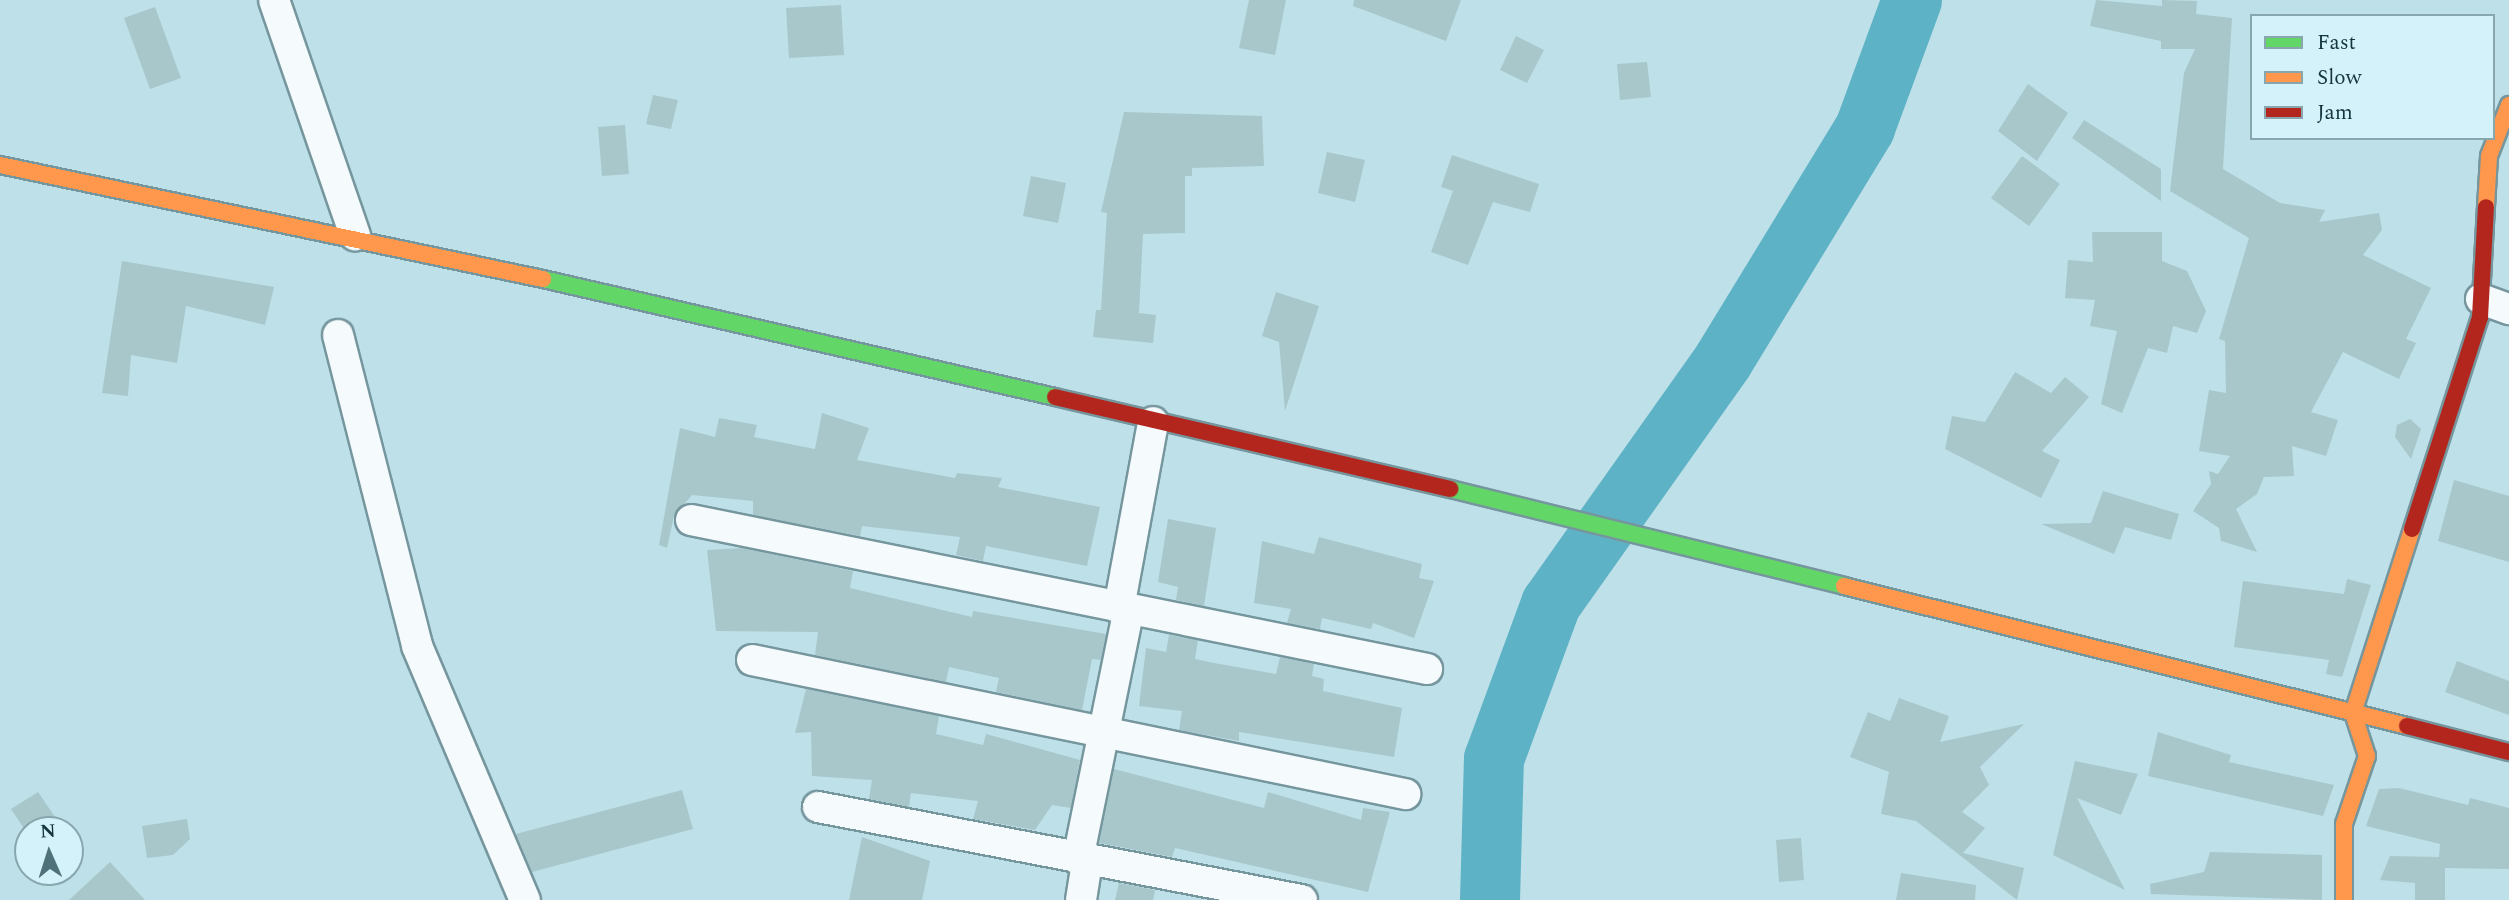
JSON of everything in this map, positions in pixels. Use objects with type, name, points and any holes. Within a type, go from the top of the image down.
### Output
[{"type":"street","points":[[274,0],[355,235]]},
{"type":"street","points":[[2344,900],[2344,824],[2367,756],[2353,713],[2481,299],[2489,156],[2509,105]]},
{"type":"street","points":[[0,165],[355,235],[1529,507],[1744,558],[2509,752]]},
{"type":"street","points":[[2481,299],[2509,309]]},
{"type":"street","points":[[338,335],[417,646],[525,900]]},
{"type":"street","points":[[1081,900],[1082,860],[1153,422]]},
{"type":"street","points":[[691,520],[1427,669]]},
{"type":"street","points":[[752,660],[1405,794]]},
{"type":"street","points":[[818,807],[1082,860],[1303,900]]},
{"type":"building","points":[[1249,0],[1286,0],[1275,55],[1239,48]]},
{"type":"building","points":[[1354,0],[1461,0],[1446,41],[1353,6]]},
{"type":"building","points":[[2096,0],[2162,6],[2162,0],[2197,1],[2196,14],[2232,18],[2223,169],[2280,203],[2325,210],[2319,222],[2379,213],[2382,230],[2363,255],[2431,288],[2406,339],[2416,343],[2399,379],[2343,352],[2311,412],[2338,420],[2326,456],[2292,446],[2294,476],[2264,477],[2257,494],[2236,509],[2257,552],[2221,541],[2219,528],[2193,511],[2211,484],[2209,471],[2218,474],[2230,456],[2199,451],[2209,390],[2226,393],[2225,341],[2219,339],[2249,238],[2170,191],[2184,73],[2195,49],[2161,49],[2161,41],[2090,26]]},
{"type":"building","points":[[841,5],[844,55],[789,58],[786,8]]},
{"type":"building","points":[[155,7],[181,78],[150,89],[124,18]]},
{"type":"building","points":[[1516,36],[1544,50],[1527,83],[1500,70]]},
{"type":"building","points":[[1647,62],[1651,97],[1620,100],[1617,64]]},
{"type":"building","points":[[2028,84],[2068,113],[2037,161],[1998,131]]},
{"type":"building","points":[[653,95],[678,100],[671,129],[646,124]]},
{"type":"building","points":[[1124,112],[1262,116],[1264,166],[1192,168],[1192,176],[1185,176],[1185,233],[1143,234],[1139,313],[1156,315],[1153,343],[1093,337],[1096,310],[1101,310],[1107,213],[1101,212]]},
{"type":"building","points":[[2084,120],[2161,169],[2161,201],[2072,138]]},
{"type":"building","points":[[625,125],[629,174],[602,176],[598,127]]},
{"type":"building","points":[[1327,152],[1365,160],[1355,202],[1318,193]]},
{"type":"building","points":[[1452,155],[1539,184],[1530,212],[1493,202],[1468,265],[1431,252],[1453,191],[1441,187]]},
{"type":"building","points":[[2022,156],[2060,184],[2029,226],[1991,198]]},
{"type":"building","points":[[1031,176],[1066,183],[1058,223],[1023,216]]},
{"type":"building","points":[[2092,232],[2162,232],[2162,261],[2187,271],[2206,311],[2197,333],[2173,326],[2167,353],[2148,348],[2122,413],[2101,404],[2117,331],[2090,326],[2095,300],[2065,298],[2068,260],[2093,262]]},
{"type":"building","points":[[122,261],[274,287],[265,325],[186,306],[177,363],[131,355],[128,396],[102,393]]},
{"type":"building","points":[[1276,292],[1319,306],[1285,411],[1279,342],[1262,336]]},
{"type":"building","points":[[2015,372],[2051,393],[2065,377],[2089,397],[2042,451],[2060,460],[2041,498],[1945,449],[1952,416],[1985,422]]},
{"type":"building","points":[[822,413],[869,428],[857,460],[955,478],[957,473],[1002,478],[998,487],[1100,507],[1087,566],[986,546],[983,561],[956,555],[960,537],[862,526],[860,536],[753,515],[753,501],[692,495],[674,516],[667,548],[659,545],[680,428],[715,437],[719,418],[757,425],[754,437],[815,449]]},
{"type":"building","points":[[2410,419],[2421,429],[2411,459],[2395,437],[2397,425]]},
{"type":"building","points":[[2454,480],[2509,496],[2509,562],[2438,541]]},
{"type":"building","points":[[2103,491],[2179,514],[2171,540],[2125,527],[2114,554],[2041,524],[2091,523]]},
{"type":"building","points":[[1168,519],[1216,528],[1204,606],[1176,600],[1178,587],[1158,582]]},
{"type":"building","points":[[1319,537],[1422,564],[1419,578],[1434,581],[1414,638],[1373,623],[1371,629],[1322,618],[1320,629],[1287,623],[1291,609],[1254,603],[1262,541],[1314,554]]},
{"type":"building","points":[[742,548],[853,571],[850,588],[972,617],[973,611],[1106,634],[1101,660],[1092,659],[1082,710],[996,692],[999,678],[949,667],[946,682],[815,655],[818,632],[716,631],[707,550]]},
{"type":"building","points":[[2347,579],[2371,585],[2342,677],[2326,674],[2329,660],[2234,647],[2243,581],[2344,594]]},
{"type":"building","points":[[1169,635],[1198,640],[1195,659],[1214,663],[1276,674],[1280,657],[1314,664],[1312,676],[1324,679],[1323,691],[1402,708],[1394,757],[1239,732],[1239,741],[1179,730],[1182,711],[1139,706],[1146,648],[1166,652]]},
{"type":"building","points":[[2457,661],[2509,681],[2509,715],[2445,692]]},
{"type":"building","points":[[806,689],[939,716],[936,734],[983,745],[986,734],[1080,760],[1071,808],[1052,805],[1035,830],[973,819],[978,801],[911,793],[909,807],[869,799],[872,780],[812,776],[811,732],[795,733]]},
{"type":"building","points":[[1899,698],[1949,716],[1940,742],[2024,724],[1980,767],[1989,785],[1962,812],[1985,828],[1963,853],[2024,868],[2017,900],[1916,821],[1881,814],[1889,772],[1850,757],[1868,712],[1890,721]]},
{"type":"building","points":[[2158,732],[2231,755],[2229,762],[2334,785],[2323,816],[2148,776]]},
{"type":"building","points":[[2075,761],[2138,774],[2121,815],[2077,798],[2125,890],[2053,855]]},
{"type":"building","points":[[1114,769],[1264,808],[1268,792],[1361,820],[1363,808],[1390,812],[1368,892],[1175,848],[1172,857],[1099,843]]},
{"type":"building","points":[[2399,788],[2468,805],[2470,798],[2509,808],[2509,869],[2445,868],[2445,900],[2415,900],[2415,883],[2380,880],[2390,856],[2439,857],[2440,844],[2366,826],[2379,789]]},
{"type":"building","points":[[682,790],[693,829],[532,872],[516,834]]},
{"type":"building","points":[[38,792],[54,816],[16,816],[11,809]]},
{"type":"building","points":[[187,819],[190,839],[173,855],[147,858],[142,826]]},
{"type":"building","points":[[862,837],[930,861],[922,900],[849,900]]},
{"type":"building","points":[[1801,838],[1804,880],[1779,882],[1776,840]]},
{"type":"building","points":[[2210,852],[2322,855],[2322,900],[2151,894],[2150,884],[2204,872]]},
{"type":"building","points":[[110,862],[145,900],[69,900]]},
{"type":"building","points":[[1901,873],[1976,885],[1975,900],[1896,900]]},
{"type":"building","points":[[1119,883],[1155,890],[1153,900],[1115,900]]},
{"type":"waterway","points":[[1490,900],[1494,759],[1551,604],[1723,361],[1865,128],[1912,0]]},
{"type":"traffic: fast","points":[[543,279],[1055,397]]},
{"type":"traffic: fast","points":[[1450,489],[1844,586]]},
{"type":"traffic: slow","points":[[2486,207],[2489,156],[2509,105]]},
{"type":"traffic: slow","points":[[0,165],[543,279]]},
{"type":"traffic: slow","points":[[2344,900],[2344,824],[2367,756],[2353,713],[2412,529]]},
{"type":"traffic: slow","points":[[1844,586],[2407,726]]},
{"type":"traffic: jam","points":[[2412,529],[2480,317],[2486,207]]},
{"type":"traffic: jam","points":[[1055,397],[1450,489]]},
{"type":"traffic: jam","points":[[2407,726],[2509,752]]}]
